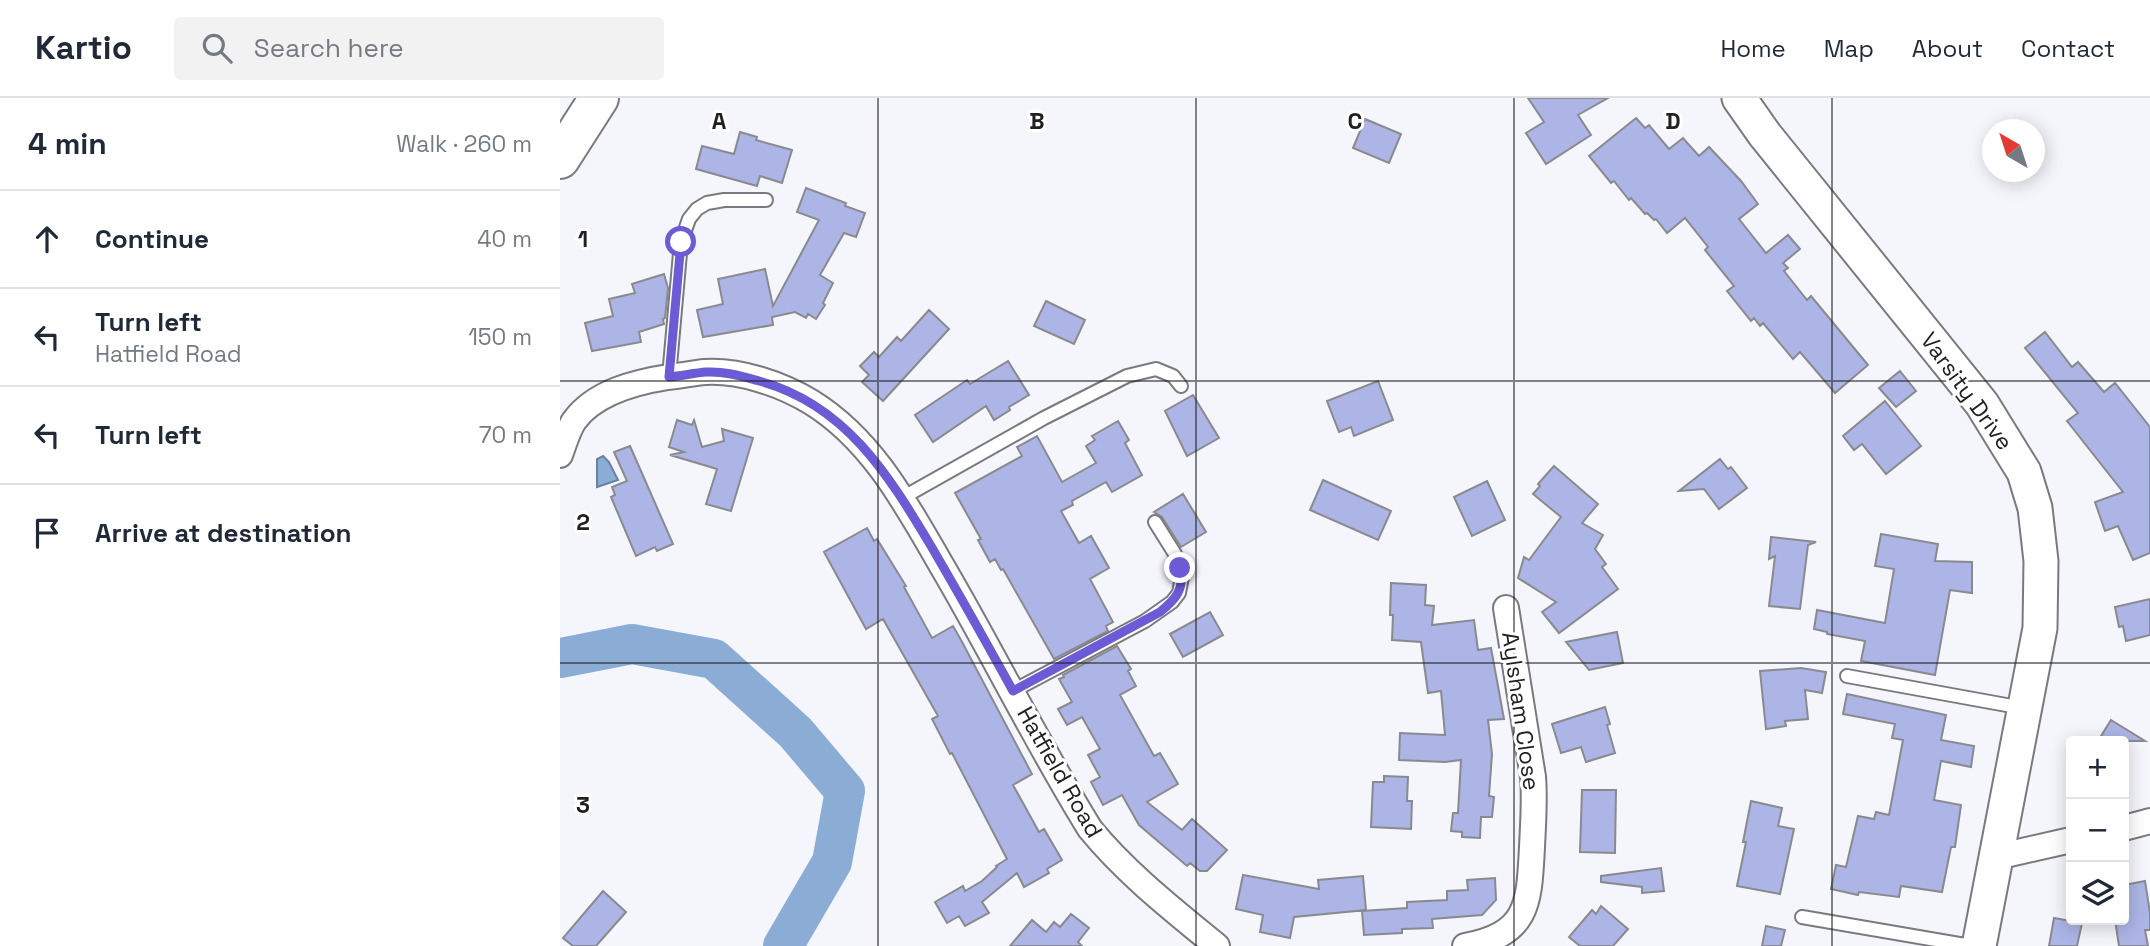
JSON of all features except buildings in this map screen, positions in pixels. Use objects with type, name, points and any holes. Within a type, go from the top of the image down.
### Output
[{"type":"highway","points":[[560,159],[599,98]]},
{"type":"street","name":"Varsity Drive","points":[[1739,98],[1765,135],[1982,404],[2024,472],[2035,508],[2042,592],[2040,628],[1979,946]]},
{"type":"street","name":"Hatfield Road","points":[[560,455],[573,421],[587,408],[612,393],[641,382],[669,377],[706,372],[732,373],[773,384],[810,402],[833,418],[874,457],[902,498],[1090,829],[1109,853],[1142,884],[1217,946]]},
{"type":"street","name":"Aylsham Close","points":[[1465,946],[1496,937],[1513,925],[1526,905],[1530,890],[1535,797],[1506,608]]},
{"type":"street","points":[[2129,827],[2150,821]]},
{"type":"street","points":[[1996,858],[2066,841]]},
{"type":"lane","points":[[669,377],[681,242],[689,219],[697,209],[707,203],[724,200],[766,200]]},
{"type":"lane","points":[[902,498],[1044,418],[1126,376],[1156,369],[1165,371],[1181,386]]},
{"type":"lane","points":[[1013,691],[1145,621],[1172,602],[1179,593],[1182,577],[1175,554],[1155,522]]},
{"type":"lane","points":[[1847,676],[2025,708]]},
{"type":"lane","points":[[1802,918],[1971,946]]},
{"type":"water","points":[[603,456],[618,480],[597,487],[597,459]]},
{"type":"waterway","points":[[560,658],[632,644],[714,659],[795,732],[845,791],[832,862],[783,946]]},
{"type":"route","points":[[681,242],[669,377],[706,372],[732,373],[773,384],[810,402],[833,418],[874,457],[902,498],[1013,691],[1160,612],[1179,593],[1182,585],[1180,568]]}]
